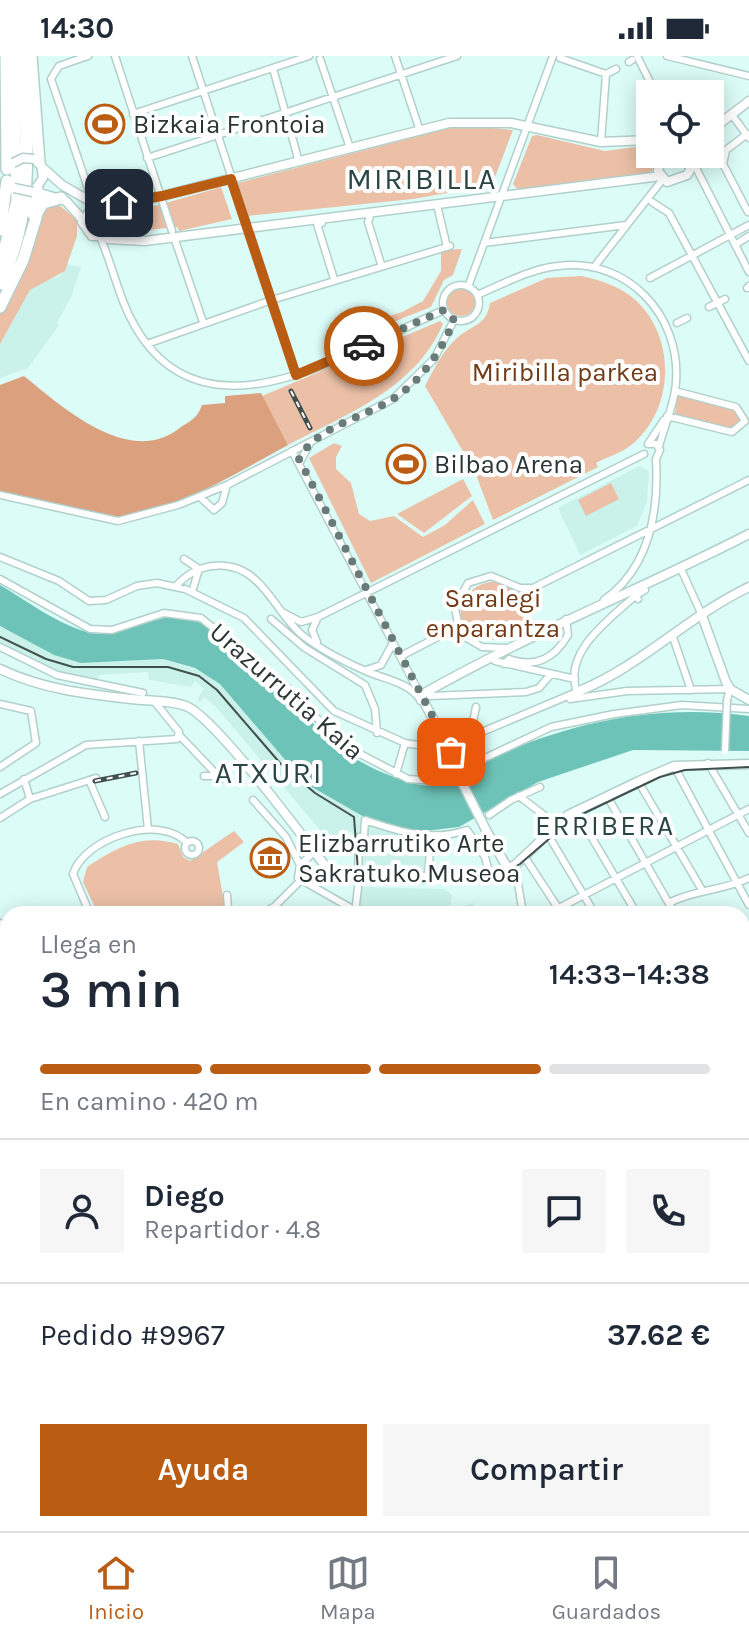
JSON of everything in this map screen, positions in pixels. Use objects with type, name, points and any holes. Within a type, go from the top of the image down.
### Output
[{"type":"highway","points":[[0,230],[10,175],[6,56]]},
{"type":"highway","points":[[0,266],[17,201],[13,56]]},
{"type":"highway","points":[[0,284],[17,244],[25,201],[22,56]]},
{"type":"highway","points":[[31,56],[40,163]]},
{"type":"highway","points":[[26,250],[35,191]]},
{"type":"highway","points":[[0,307],[26,250],[40,206],[66,195]]},
{"type":"street","points":[[88,56],[59,66],[51,75],[92,200],[109,213],[112,222],[105,237],[108,253],[130,317],[147,344],[181,372],[222,386],[266,385],[296,375],[444,310]]},
{"type":"street","points":[[115,56],[172,231]]},
{"type":"street","points":[[192,56],[296,375]]},
{"type":"street","points":[[133,114],[309,56]]},
{"type":"street","points":[[395,56],[419,128]]},
{"type":"street","points":[[147,158],[457,56]]},
{"type":"street","points":[[641,64],[643,56]]},
{"type":"street","points":[[667,56],[749,76]]},
{"type":"street","points":[[468,287],[527,126],[557,57],[606,74],[616,69]]},
{"type":"street","points":[[320,59],[350,148]]},
{"type":"street","points":[[633,59],[641,64],[649,80]]},
{"type":"street","points":[[274,72],[299,162]]},
{"type":"street","points":[[601,142],[606,74]]},
{"type":"street","points":[[724,121],[749,101]]},
{"type":"street","points":[[732,115],[748,136],[726,150],[723,164],[748,212]]},
{"type":"street","points":[[83,220],[87,211],[299,162],[419,128],[475,122],[527,126],[601,142],[636,141]]},
{"type":"street","points":[[119,203],[92,200],[66,195],[35,191],[10,175],[23,158],[40,163],[66,195],[83,220],[86,232],[118,241],[662,178],[675,181],[687,175],[691,168]]},
{"type":"street","points":[[35,191],[43,178],[40,163]]},
{"type":"street","points":[[659,168],[662,178]]},
{"type":"street","points":[[696,168],[749,272]]},
{"type":"street","points":[[687,175],[701,180]]},
{"type":"street","points":[[594,267],[662,178]]},
{"type":"street","points":[[66,195],[80,191],[86,182]]},
{"type":"street","points":[[652,202],[669,213],[749,361]]},
{"type":"street","points":[[147,344],[334,279],[448,247],[437,205]]},
{"type":"street","points":[[371,213],[368,222],[381,264]]},
{"type":"street","points":[[322,219],[322,223],[317,224],[334,279]]},
{"type":"street","points":[[484,243],[626,225]]},
{"type":"street","points":[[650,278],[749,225]]},
{"type":"street","points":[[735,245],[749,236]]},
{"type":"street","points":[[175,240],[203,322]]},
{"type":"street","points":[[108,253],[118,241]]},
{"type":"street","points":[[477,295],[546,268],[594,267],[629,282],[658,310],[669,330],[675,352],[675,391],[656,459],[652,528],[628,577],[600,603]]},
{"type":"street","points":[[468,287],[477,295],[476,313],[467,321],[454,320],[444,310],[444,298],[451,288],[468,287]]},
{"type":"street","points":[[709,307],[725,299]]},
{"type":"street","points":[[677,323],[687,318]]},
{"type":"street","points":[[0,495],[118,521],[151,514],[200,497],[400,394],[434,359],[454,320]]},
{"type":"street","points":[[735,354],[743,349]]},
{"type":"street","points":[[667,416],[732,432],[743,425],[747,417],[736,407],[675,391]]},
{"type":"street","points":[[282,612],[301,622],[318,617],[644,454],[667,416]]},
{"type":"street","points":[[299,464],[311,441]]},
{"type":"street","points":[[648,444],[659,447]]},
{"type":"street","points":[[292,451],[424,699],[453,765],[500,857],[512,867],[521,906]]},
{"type":"street","points":[[644,454],[649,459],[656,459]]},
{"type":"street","points":[[508,648],[497,649],[472,643],[457,627],[455,608],[459,594],[474,580],[497,576],[520,588],[533,588],[749,480]]},
{"type":"street","points":[[200,497],[214,510],[222,503],[227,485]]},
{"type":"street","points":[[424,699],[508,648],[600,603],[634,592],[749,534]]},
{"type":"street","points":[[633,537],[645,546]]},
{"type":"street","points":[[0,557],[59,581],[89,601],[106,600],[146,584],[188,590],[244,618],[325,705],[377,733],[405,743],[449,751],[470,737],[565,700],[609,678],[669,633],[749,587]]},
{"type":"street","points":[[184,559],[199,569]]},
{"type":"street","points":[[176,586],[199,569],[224,566],[242,570],[296,629],[318,645],[363,670],[398,682],[424,699],[526,692],[539,688],[551,674]]},
{"type":"street","points":[[188,590],[199,569]]},
{"type":"street","points":[[681,569],[730,689],[723,763]]},
{"type":"street","name":"Urazurrutia Kaia","points":[[0,579],[90,629],[112,630],[164,613],[201,618],[285,685],[343,745],[396,774],[436,781],[551,727],[682,705],[728,704],[749,709]]},
{"type":"street","points":[[577,692],[575,665],[588,642],[645,590]]},
{"type":"street","points":[[353,600],[375,607]]},
{"type":"street","points":[[318,617],[312,630],[318,645]]},
{"type":"street","points":[[271,619],[296,642],[365,685],[375,709],[377,733]]},
{"type":"street","points":[[504,664],[509,659],[531,664],[550,658],[568,635],[566,619]]},
{"type":"street","points":[[401,656],[457,627]]},
{"type":"street","points":[[669,633],[691,690]]},
{"type":"street","points":[[363,670],[381,665],[393,642]]},
{"type":"street","points":[[0,647],[57,675],[143,693]]},
{"type":"street","points":[[495,661],[575,679]]},
{"type":"street","points":[[0,669],[30,683],[59,689],[186,706],[207,722],[336,877],[490,876],[512,867],[547,833],[576,811],[638,781],[674,766],[749,764]]},
{"type":"street","points":[[565,700],[627,691],[730,689],[749,700]]},
{"type":"street","points":[[154,701],[180,736],[219,778],[204,776]]},
{"type":"street","points":[[0,704],[31,711],[36,743],[0,767]]},
{"type":"street","points":[[470,737],[476,707]]},
{"type":"street","points":[[0,794],[86,745],[180,736]]},
{"type":"street","points":[[139,741],[145,773],[148,829]]},
{"type":"street","points":[[396,774],[405,743]]},
{"type":"street","points":[[708,763],[749,833]]},
{"type":"street","points":[[674,766],[749,905]]},
{"type":"street","points":[[24,779],[30,799]]},
{"type":"street","points":[[0,818],[30,799],[92,779],[105,817]]},
{"type":"street","points":[[638,781],[702,890]]},
{"type":"street","points":[[489,815],[540,787]]},
{"type":"street","points":[[519,796],[557,825]]},
{"type":"street","points":[[607,796],[672,906]]},
{"type":"street","points":[[253,800],[286,837],[300,865],[300,881],[275,906]]},
{"type":"street","points":[[566,906],[613,877],[749,809]]},
{"type":"street","points":[[576,811],[632,906]]},
{"type":"street","points":[[356,906],[359,837],[364,837],[365,820],[407,834],[431,836],[467,830],[473,834],[490,876]]},
{"type":"street","points":[[86,906],[74,882],[75,868],[103,844],[148,829],[172,833],[187,843]]},
{"type":"street","points":[[547,833],[590,906]]},
{"type":"street","points":[[428,877],[431,836]]},
{"type":"street","points":[[300,865],[314,852]]},
{"type":"street","points":[[524,856],[557,906]]},
{"type":"street","points":[[671,902],[702,890],[726,889],[736,881],[749,878]]},
{"type":"street","points":[[300,881],[344,906]]},
{"type":"street","points":[[227,895],[228,906]]},
{"type":"shaded area","points":[[67,264],[81,267],[72,295],[57,323],[59,325],[28,368],[0,378],[0,344],[30,290],[41,282],[60,276]]},
{"type":"shaded area","points":[[24,376],[75,416],[116,437],[137,441],[158,439],[177,430],[195,417],[202,405],[225,403],[225,396],[261,393],[288,445],[202,491],[132,517],[100,516],[0,491],[0,385]]},
{"type":"shaded area","points":[[639,466],[649,471],[647,502],[637,526],[580,555],[558,508]]},
{"type":"shaded area","points":[[0,585],[56,619],[91,633],[119,632],[175,617],[202,624],[254,663],[319,730],[345,751],[375,769],[415,784],[445,783],[507,751],[566,730],[656,713],[749,716],[749,751],[633,750],[538,782],[459,827],[417,832],[366,818],[305,783],[220,684],[195,668],[163,659],[81,663],[54,655],[0,626]]},
{"type":"shaded area","points":[[0,626],[54,655],[81,663],[163,659],[205,673],[220,684],[305,783],[363,816],[362,834],[354,835],[350,831],[345,836],[342,833],[330,842],[216,707],[204,697],[200,702],[197,700],[204,689],[195,681],[191,687],[149,680],[148,672],[99,675],[97,682],[64,675],[0,645]]},
{"type":"shaded area","points":[[366,824],[407,836],[426,837],[424,872],[363,869],[361,854],[366,845]]},
{"type":"shaded area","points":[[361,887],[445,889],[452,895],[450,906],[360,906]]},
{"type":"green space","points":[[461,125],[513,130],[492,185],[413,199],[247,216],[238,183]]},
{"type":"green space","points":[[532,136],[605,151],[636,147],[636,168],[653,168],[643,175],[518,190],[513,184]]},
{"type":"green space","points":[[221,187],[232,219],[179,231],[177,227],[119,233],[118,214],[122,209],[159,205]]},
{"type":"green space","points":[[58,204],[77,220],[77,236],[65,271],[30,290],[0,344],[0,314],[44,206]]},
{"type":"green space","points":[[462,249],[453,275],[444,280],[431,307],[368,332],[364,324],[402,312],[423,301],[441,271],[441,250]]},
{"type":"green space","name":"Miribilla parkea","points":[[581,276],[608,284],[632,297],[647,313],[657,331],[665,372],[663,393],[656,413],[645,431],[630,446],[596,463],[598,467],[493,520],[475,472],[425,386],[447,348],[482,321],[490,303],[547,278]]},
{"type":"green space","points":[[461,288],[471,292],[475,302],[471,312],[461,316],[451,312],[447,302],[451,292]]},
{"type":"green space","points":[[440,321],[443,324],[431,347],[397,383],[356,410],[288,445],[262,396]]},
{"type":"green space","points":[[682,395],[738,410],[742,421],[733,429],[675,414],[677,398]]},
{"type":"green space","points":[[334,443],[342,446],[336,457],[336,469],[351,483],[359,514],[370,521],[394,516],[423,537],[445,525],[473,500],[485,524],[371,583],[309,458]]},
{"type":"green space","points":[[463,479],[472,496],[424,533],[397,514]]},
{"type":"green space","points":[[611,483],[619,499],[586,516],[578,500]]},
{"type":"green space","name":"Saralegi enparantza","points":[[495,581],[522,593],[527,599],[536,595],[525,631],[501,639],[482,639],[469,632],[462,621],[461,609],[466,597],[477,587]]},
{"type":"green space","points":[[234,831],[244,842],[217,862],[225,906],[94,906],[83,882],[87,867],[109,853],[141,841],[178,844],[183,857],[190,861]]},
{"type":"tram line","points":[[0,637],[46,659],[73,667],[168,667],[199,676],[217,690],[280,763],[315,793],[354,817],[358,871],[374,880],[470,882],[495,878],[520,864],[572,819],[660,777],[685,770],[749,767]]},
{"type":"railway","points":[[291,391],[310,428]]},
{"type":"railway","points":[[95,781],[136,773]]},
{"type":"way so far","points":[[364,346],[444,310],[454,320],[434,359],[400,394],[311,441],[299,459],[366,594],[451,752]]},
{"type":"place","name":"Bizkaia Frontoia","points":[[105,124]]},
{"type":"place","name":"Bilbao Arena","points":[[406,464]]},
{"type":"place","name":"Elizbarrutiko Arte Sakratuko Museoa","points":[[270,858]]},
{"type":"district","name":"MIRIBILLA","points":[[422,179]]},
{"type":"district","name":"ATXURI","points":[[269,773]]},
{"type":"district","name":"ERRIBERA","points":[[605,825]]},
{"type":"route","points":[[119,203],[231,179],[296,375],[364,346]]}]
